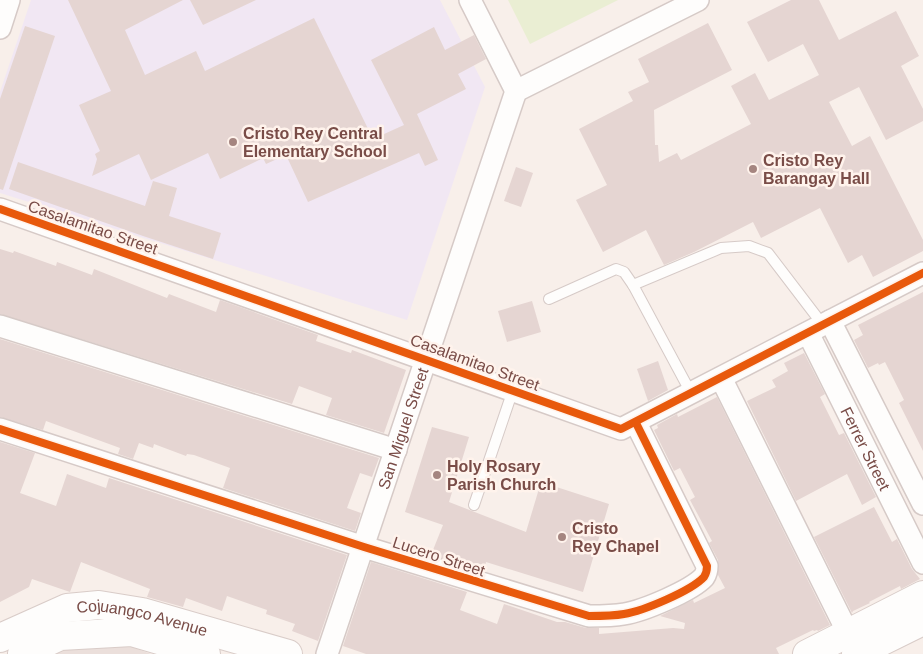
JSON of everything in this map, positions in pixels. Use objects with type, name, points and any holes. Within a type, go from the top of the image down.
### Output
[{"type":"main road","points":[[852,644],[923,595]]},
{"type":"main road","name":"Cojuangco Avenue","points":[[0,638],[66,608],[98,605],[142,612],[288,654]]},
{"type":"main road","points":[[807,654],[852,644],[923,621]]},
{"type":"main road","name":"Cojuangco Avenue","points":[[22,654],[60,636],[132,632],[206,654]]},
{"type":"street","points":[[0,28],[9,0]]},
{"type":"street","points":[[470,0],[516,91],[698,0]]},
{"type":"street","name":"San Miguel Street","points":[[327,654],[516,91]]},
{"type":"street","name":"Casalamitao Street","points":[[0,209],[622,429],[923,273]]},
{"type":"street","points":[[0,326],[396,450]]},
{"type":"street","name":"Ferrer Street","points":[[820,327],[923,504]]},
{"type":"street","name":"Ferrer Street","points":[[820,327],[923,563]]},
{"type":"street","points":[[721,378],[852,644]]},
{"type":"street","name":"Lucero Street","points":[[0,429],[364,547],[589,616],[626,614],[657,604],[696,584],[705,575],[708,566],[636,423]]},
{"type":"lane","points":[[633,285],[721,248],[749,246],[768,253],[820,327]]},
{"type":"lane","points":[[549,299],[616,269],[624,272],[692,393]]},
{"type":"lane","points":[[474,505],[513,390]]},
{"type":"shaded area","name":"Cristo Rey Central Elementary School","points":[[31,0],[440,0],[485,87],[407,320],[0,193],[0,92]]},
{"type":"shaded area","points":[[65,646],[129,646],[151,654],[48,654]]},
{"type":"green space","points":[[508,0],[618,0],[530,44]]},
{"type":"building","points":[[68,0],[183,0],[125,30],[145,75],[196,51],[205,71],[314,18],[373,139],[404,125],[371,60],[434,27],[445,50],[474,35],[486,59],[458,74],[466,89],[417,114],[438,160],[425,166],[419,153],[308,202],[286,155],[266,164],[263,158],[220,179],[208,153],[151,180],[139,154],[92,176],[97,159],[95,154],[100,151],[79,105],[111,91]]},
{"type":"building","points":[[190,0],[256,0],[203,25]]},
{"type":"building","points":[[791,0],[819,0],[839,40],[896,11],[919,56],[901,66],[923,109],[923,121],[886,140],[859,87],[829,102],[852,146],[870,136],[923,240],[923,251],[873,277],[862,255],[848,263],[820,208],[761,238],[753,222],[664,265],[646,230],[603,252],[576,200],[607,185],[579,129],[633,101],[628,92],[649,82],[638,59],[708,23],[732,70],[654,110],[655,145],[658,145],[659,162],[677,153],[681,160],[751,124],[731,86],[755,73],[769,100],[819,75],[803,44],[768,62],[747,22]]},
{"type":"building","points":[[25,26],[55,36],[3,190],[0,189],[0,99]]},
{"type":"building","points":[[18,162],[145,206],[153,181],[177,188],[169,216],[221,233],[213,259],[9,189]]},
{"type":"building","points":[[516,167],[533,173],[521,207],[504,201]]},
{"type":"building","points":[[0,249],[13,253],[14,251],[56,266],[57,262],[92,275],[94,269],[167,298],[169,294],[216,312],[220,300],[318,335],[316,341],[351,353],[352,350],[406,370],[384,433],[326,415],[332,398],[299,386],[292,404],[0,314]]},
{"type":"building","points":[[923,292],[923,451],[899,403],[904,400],[885,362],[868,368],[854,340],[863,335],[858,325]]},
{"type":"building","points":[[532,301],[541,332],[507,342],[498,311]]},
{"type":"building","points":[[0,339],[379,458],[372,477],[360,473],[347,508],[361,513],[355,531],[223,488],[230,468],[194,455],[187,454],[186,456],[154,444],[153,448],[139,443],[133,459],[118,454],[120,448],[46,421],[43,430],[0,417]]},
{"type":"building","points":[[804,353],[825,394],[820,397],[839,435],[844,433],[876,497],[862,505],[847,474],[796,501],[747,401],[776,387],[772,380],[788,371],[784,363]]},
{"type":"building","points":[[658,361],[668,390],[648,401],[637,369]]},
{"type":"building","points":[[717,397],[830,625],[818,631],[813,630],[776,648],[779,654],[366,654],[343,646],[371,562],[467,592],[460,610],[497,624],[504,604],[557,622],[565,622],[586,628],[599,628],[599,634],[673,628],[684,629],[685,623],[660,616],[693,600],[694,603],[725,588],[718,575],[718,560],[709,543],[712,541],[690,500],[695,497],[680,468],[674,471],[654,430],[658,428],[657,425],[677,414],[678,417]]},
{"type":"building","points":[[432,427],[469,437],[449,502],[526,532],[541,482],[609,504],[583,592],[486,562],[485,566],[477,563],[475,568],[431,555],[443,525],[405,512]]},
{"type":"building","points":[[0,442],[35,453],[20,493],[56,506],[67,474],[106,488],[109,478],[347,555],[318,641],[292,631],[295,624],[266,614],[267,610],[227,596],[222,611],[186,598],[183,607],[147,597],[150,589],[81,562],[70,592],[32,579],[29,587],[0,602]]},
{"type":"building","points":[[874,507],[892,542],[897,539],[912,569],[920,579],[901,589],[900,586],[852,613],[814,537]]},
{"type":"cycle path","points":[[0,209],[621,429],[923,273]]},
{"type":"cycle path","points":[[0,429],[364,547],[589,616],[611,616],[654,605],[678,594],[698,582],[704,577],[707,570],[707,566],[636,423]]},
{"type":"place","name":"Cristo Rey Central Elementary School","points":[[233,142]]},
{"type":"place","name":"Cristo Rey Barangay Hall","points":[[753,169]]},
{"type":"place","name":"Holy Rosary Parish Church","points":[[437,475]]},
{"type":"place","name":"Cristo Rey Chapel","points":[[562,537]]}]
